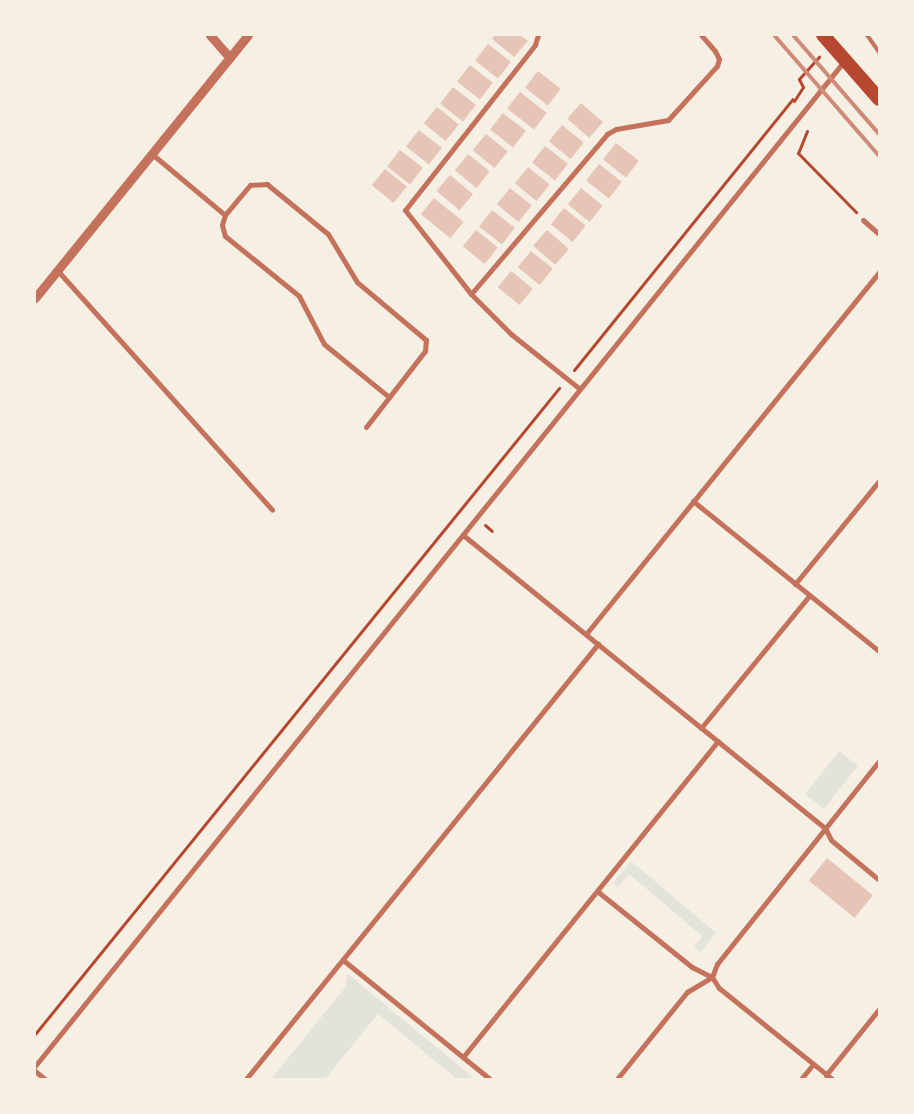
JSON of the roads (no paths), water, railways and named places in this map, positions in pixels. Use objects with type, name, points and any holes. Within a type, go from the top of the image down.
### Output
[{"type":"highway","points":[[823,35],[879,98]]},
{"type":"street","points":[[210,35],[230,58]]},
{"type":"street","points":[[35,298],[248,35]]},
{"type":"street","points":[[538,35],[535,45],[405,210],[471,294],[511,334],[580,389]]},
{"type":"street","points":[[471,294],[607,134],[616,129],[668,120],[717,66],[719,59],[715,51],[701,35]]},
{"type":"street","points":[[35,1066],[845,60]]},
{"type":"street","points":[[152,154],[225,215]]},
{"type":"street","points":[[366,426],[389,397],[425,351],[426,340],[357,282],[328,234],[267,184],[250,186],[225,215],[222,225],[225,236],[299,296],[324,344],[389,397]]},
{"type":"street","points":[[863,220],[879,234]]},
{"type":"street","points":[[57,270],[272,510]]},
{"type":"street","points":[[586,634],[879,272]]},
{"type":"street","points":[[795,584],[879,481]]},
{"type":"street","points":[[693,501],[879,651]]},
{"type":"street","points":[[463,535],[825,828],[832,840],[879,880]]},
{"type":"street","points":[[701,728],[809,596]]},
{"type":"street","points":[[246,1079],[598,644]]},
{"type":"street","points":[[463,1057],[718,741]]},
{"type":"street","points":[[617,1079],[688,992],[712,977],[716,964],[879,761]]},
{"type":"street","points":[[597,891],[692,967],[712,977],[719,988],[832,1079]]},
{"type":"street","points":[[342,960],[490,1079]]},
{"type":"street","points":[[826,1075],[879,1010]]},
{"type":"street","points":[[801,1079],[813,1064]]},
{"type":"street","points":[[35,1071],[45,1079]]},
{"type":"lane","points":[[867,35],[879,52]]},
{"type":"railway","points":[[774,35],[879,156]]},
{"type":"railway","points":[[793,35],[879,134]]}]
